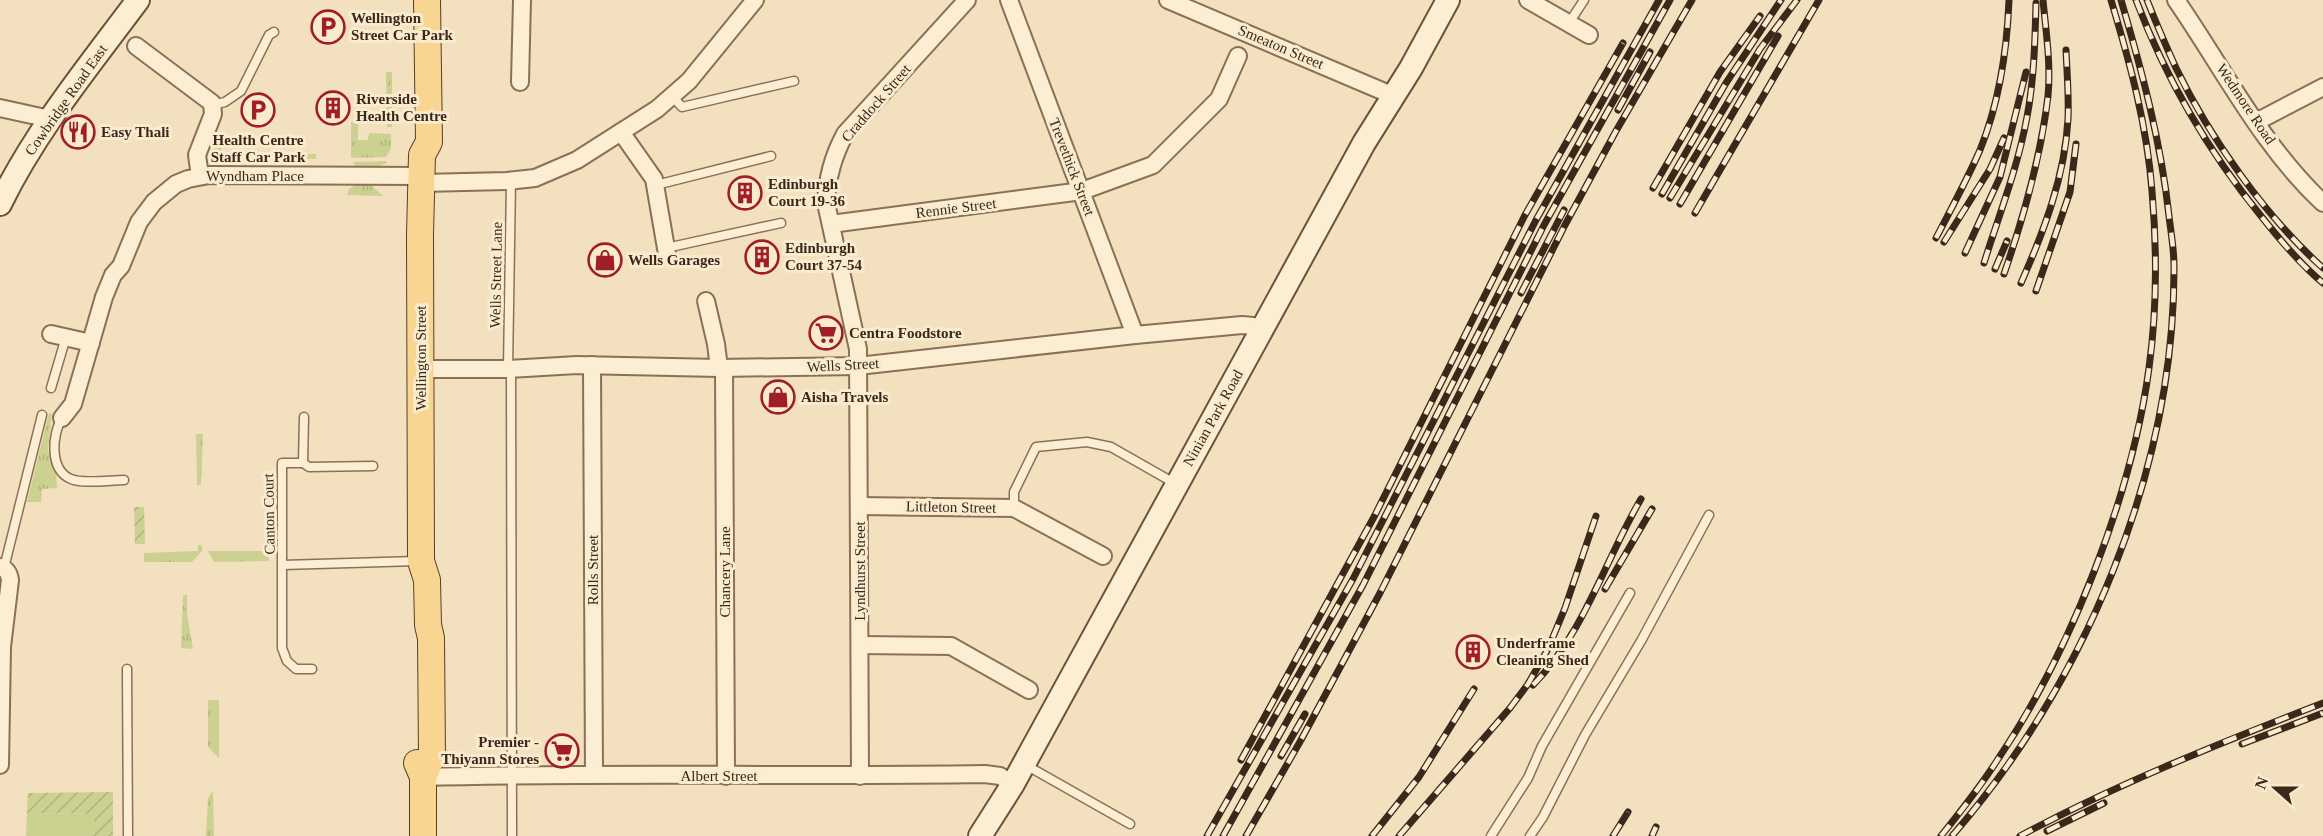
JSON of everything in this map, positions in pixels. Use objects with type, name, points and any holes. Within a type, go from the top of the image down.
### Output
[{"type":"main road","name":"Wellington Street","points":[[411,0],[411,141],[422,171]]},
{"type":"main road","name":"Wellington Street","points":[[423,836],[423,777],[432,757],[431,638],[428,625],[427,580],[422,561],[420,235],[422,171],[429,142],[427,0]]},
{"type":"street","name":"Cowbridge Road East","points":[[0,204],[7,176],[138,0]]},
{"type":"street","points":[[520,82],[522,0]]},
{"type":"street","name":"Wyndham Place","points":[[62,418],[73,404],[113,275],[121,266],[139,222],[164,192],[176,184],[200,176],[422,171],[511,181],[535,178],[577,160],[657,110],[688,81],[755,0]]},
{"type":"street","name":"Craddock Street","points":[[858,366],[858,350],[826,203],[826,183],[836,152],[845,134],[967,0]]},
{"type":"street","name":"Trevethick Street","points":[[1009,0],[1135,335]]},
{"type":"street","name":"Smeaton Street","points":[[1167,0],[1394,96]]},
{"type":"street","name":"Ninian Park Road","points":[[980,836],[1013,784],[1364,143],[1411,68],[1448,0]]},
{"type":"street","points":[[1528,0],[1589,34]]},
{"type":"street","name":"Wedmore Road","points":[[2185,2],[2256,122],[2301,183],[2323,202]]},
{"type":"street","points":[[136,46],[208,98],[212,105],[213,114],[197,156],[200,176]]},
{"type":"street","name":"Rennie Street","points":[[831,224],[1082,191],[1153,165],[1219,99],[1238,56]]},
{"type":"street","points":[[2256,122],[2323,87]]},
{"type":"street","points":[[0,108],[50,119]]},
{"type":"street","points":[[621,132],[656,185],[667,251]]},
{"type":"street","name":"Chancery Lane","points":[[706,301],[722,368],[726,776]]},
{"type":"street","name":"Wells Street","points":[[421,369],[592,365],[722,368],[858,366],[1242,325],[1262,330]]},
{"type":"street","points":[[58,335],[91,344]]},
{"type":"street","name":"Rolls Street","points":[[592,365],[594,774]]},
{"type":"street","name":"Lyndhurst Street","points":[[858,366],[860,776]]},
{"type":"street","name":"Littleton Street","points":[[859,506],[1014,508],[1103,556]]},
{"type":"street","points":[[0,765],[2,646],[10,580],[2,568]]},
{"type":"street","points":[[860,645],[951,646],[1029,690]]},
{"type":"street","name":"Albert Street","points":[[423,777],[594,774],[726,776],[994,774],[1013,784]]},
{"type":"lane","points":[[1569,23],[1584,0]]},
{"type":"lane","points":[[212,105],[225,102],[241,91],[269,35],[274,32]]},
{"type":"lane","points":[[672,96],[682,107],[794,81]]},
{"type":"lane","points":[[656,185],[771,156]]},
{"type":"lane","name":"Wells Street Lane","points":[[511,181],[512,836]]},
{"type":"lane","points":[[667,251],[781,223]]},
{"type":"lane","points":[[51,388],[58,335]]},
{"type":"lane","points":[[2,568],[42,415]]},
{"type":"lane","points":[[304,417],[303,463],[309,467],[373,466]]},
{"type":"lane","points":[[62,418],[55,432],[54,445],[64,475],[71,480],[79,481],[124,480]]},
{"type":"lane","points":[[1014,508],[1014,492],[1036,447],[1087,442],[1111,447],[1177,485]]},
{"type":"lane","name":"Canton Court","points":[[303,463],[282,464],[282,648],[287,661],[296,669],[312,669]]},
{"type":"lane","points":[[1530,836],[1585,735],[1641,641],[1709,515]]},
{"type":"lane","points":[[283,565],[422,561]]},
{"type":"lane","points":[[1491,836],[1528,778],[1542,746],[1630,593]]},
{"type":"lane","points":[[128,669],[128,836]]},
{"type":"lane","points":[[1024,764],[1130,824]]},
{"type":"green space","points":[[386,72],[392,72],[392,127],[387,127]]},
{"type":"green space","points":[[351,122],[358,122],[358,140],[368,140],[369,133],[391,134],[391,147],[388,155],[351,158]]},
{"type":"green space","points":[[219,133],[222,135],[221,158],[242,158],[242,165],[227,165],[215,158],[213,153]]},
{"type":"green space","points":[[276,154],[316,154],[316,159],[276,158]]},
{"type":"green space","points":[[386,161],[387,163],[373,169],[356,169],[354,162]]},
{"type":"green space","points":[[357,184],[370,184],[383,196],[347,195],[349,189]]},
{"type":"green space","points":[[49,413],[52,414],[48,450],[56,474],[57,488],[42,489],[41,502],[27,502]]},
{"type":"green space","points":[[196,434],[203,434],[201,485],[197,485]]},
{"type":"green space","points":[[134,507],[144,507],[145,544],[135,544]]},
{"type":"green space","points":[[198,545],[202,545],[202,551],[192,562],[144,562],[144,553],[198,551]]},
{"type":"green space","points":[[208,551],[268,551],[269,561],[214,562]]},
{"type":"green space","points":[[183,595],[187,595],[187,614],[193,649],[181,648]]},
{"type":"green space","points":[[208,700],[219,700],[219,758],[208,747]]},
{"type":"green space","points":[[213,791],[214,836],[206,836],[208,798]]},
{"type":"green space","points":[[113,792],[113,836],[93,836],[94,814],[27,813],[28,793]]},
{"type":"green space","points":[[27,813],[94,814],[93,836],[26,836]]},
{"type":"railway","points":[[1207,836],[1353,579],[1536,220],[1659,0]]},
{"type":"railway","points":[[1223,836],[1363,585],[1544,225],[1670,0]]},
{"type":"railway","points":[[1246,836],[1301,740],[1380,593],[1565,225],[1692,0]]},
{"type":"railway","points":[[1662,194],[1726,83],[1781,0]]},
{"type":"railway","points":[[1670,198],[1760,49],[1797,0]]},
{"type":"railway","points":[[1695,213],[1819,0]]},
{"type":"railway","points":[[1936,238],[1987,132],[2004,57],[2009,0]]},
{"type":"railway","points":[[2004,274],[2031,186],[2045,118],[2049,72],[2043,0]]},
{"type":"railway","points":[[1941,836],[1985,779],[2050,671],[2073,622],[2113,520],[2141,417],[2154,324],[2154,213],[2150,166],[2142,118],[2111,0]]},
{"type":"railway","points":[[1952,836],[2000,776],[2043,711],[2081,642],[2113,570],[2139,496],[2158,420],[2170,343],[2174,253],[2166,188],[2156,134],[2121,0]]},
{"type":"railway","points":[[2136,0],[2175,86],[2223,166],[2275,234],[2323,283]]},
{"type":"railway","points":[[2147,0],[2176,68],[2222,148],[2240,175],[2280,225],[2323,268]]},
{"type":"railway","points":[[1984,263],[2013,173],[2027,117],[2033,75],[2036,3]]},
{"type":"railway","points":[[1653,188],[1720,72],[1760,16]]},
{"type":"railway","points":[[1680,204],[1778,36]]},
{"type":"railway","points":[[1241,760],[1375,515],[1525,215],[1623,43]]},
{"type":"railway","points":[[2021,283],[2052,203],[2063,161],[2068,119],[2066,50]]},
{"type":"railway","points":[[1618,110],[1650,52]]},
{"type":"railway","points":[[1965,253],[2000,177],[2026,72]]},
{"type":"railway","points":[[1944,242],[1990,169],[2004,138]]},
{"type":"railway","points":[[2036,291],[2070,192],[2076,144]]},
{"type":"railway","points":[[1521,293],[1564,210]]},
{"type":"railway","points":[[1995,269],[2007,241]]},
{"type":"railway","points":[[1533,685],[1567,642],[1593,596],[1641,499]]},
{"type":"railway","points":[[1605,589],[1652,509]]},
{"type":"railway","points":[[1399,836],[1510,708],[1528,684],[1548,649],[1565,608],[1596,516]]},
{"type":"railway","points":[[1372,836],[1419,777],[1474,689]]},
{"type":"railway","points":[[2020,836],[2131,782],[2323,703]]},
{"type":"railway","points":[[2242,744],[2323,713]]},
{"type":"railway","points":[[1281,756],[1305,714]]},
{"type":"railway","points":[[2047,831],[2104,803]]},
{"type":"railway","points":[[1613,836],[1628,812]]},
{"type":"railway","points":[[1652,836],[1656,827]]},
{"type":"place","name":"Wellington Street Car Park","points":[[328,27]]},
{"type":"place","name":"Riverside Health Centre","points":[[333,108]]},
{"type":"place","name":"Health Centre Staff Car Park","points":[[258,110]]},
{"type":"place","name":"Easy Thali","points":[[78,132]]},
{"type":"place","name":"Edinburgh Court 19-36","points":[[745,193]]},
{"type":"place","name":"Edinburgh Court 37-54","points":[[762,257]]},
{"type":"place","name":"Wells Garages","points":[[605,260]]},
{"type":"place","name":"Centra Foodstore","points":[[826,333]]},
{"type":"place","name":"Aisha Travels","points":[[778,397]]},
{"type":"place","name":"Underframe Cleaning Shed","points":[[1473,652]]},
{"type":"place","name":"Premier - Thiyann Stores","points":[[562,751]]}]
